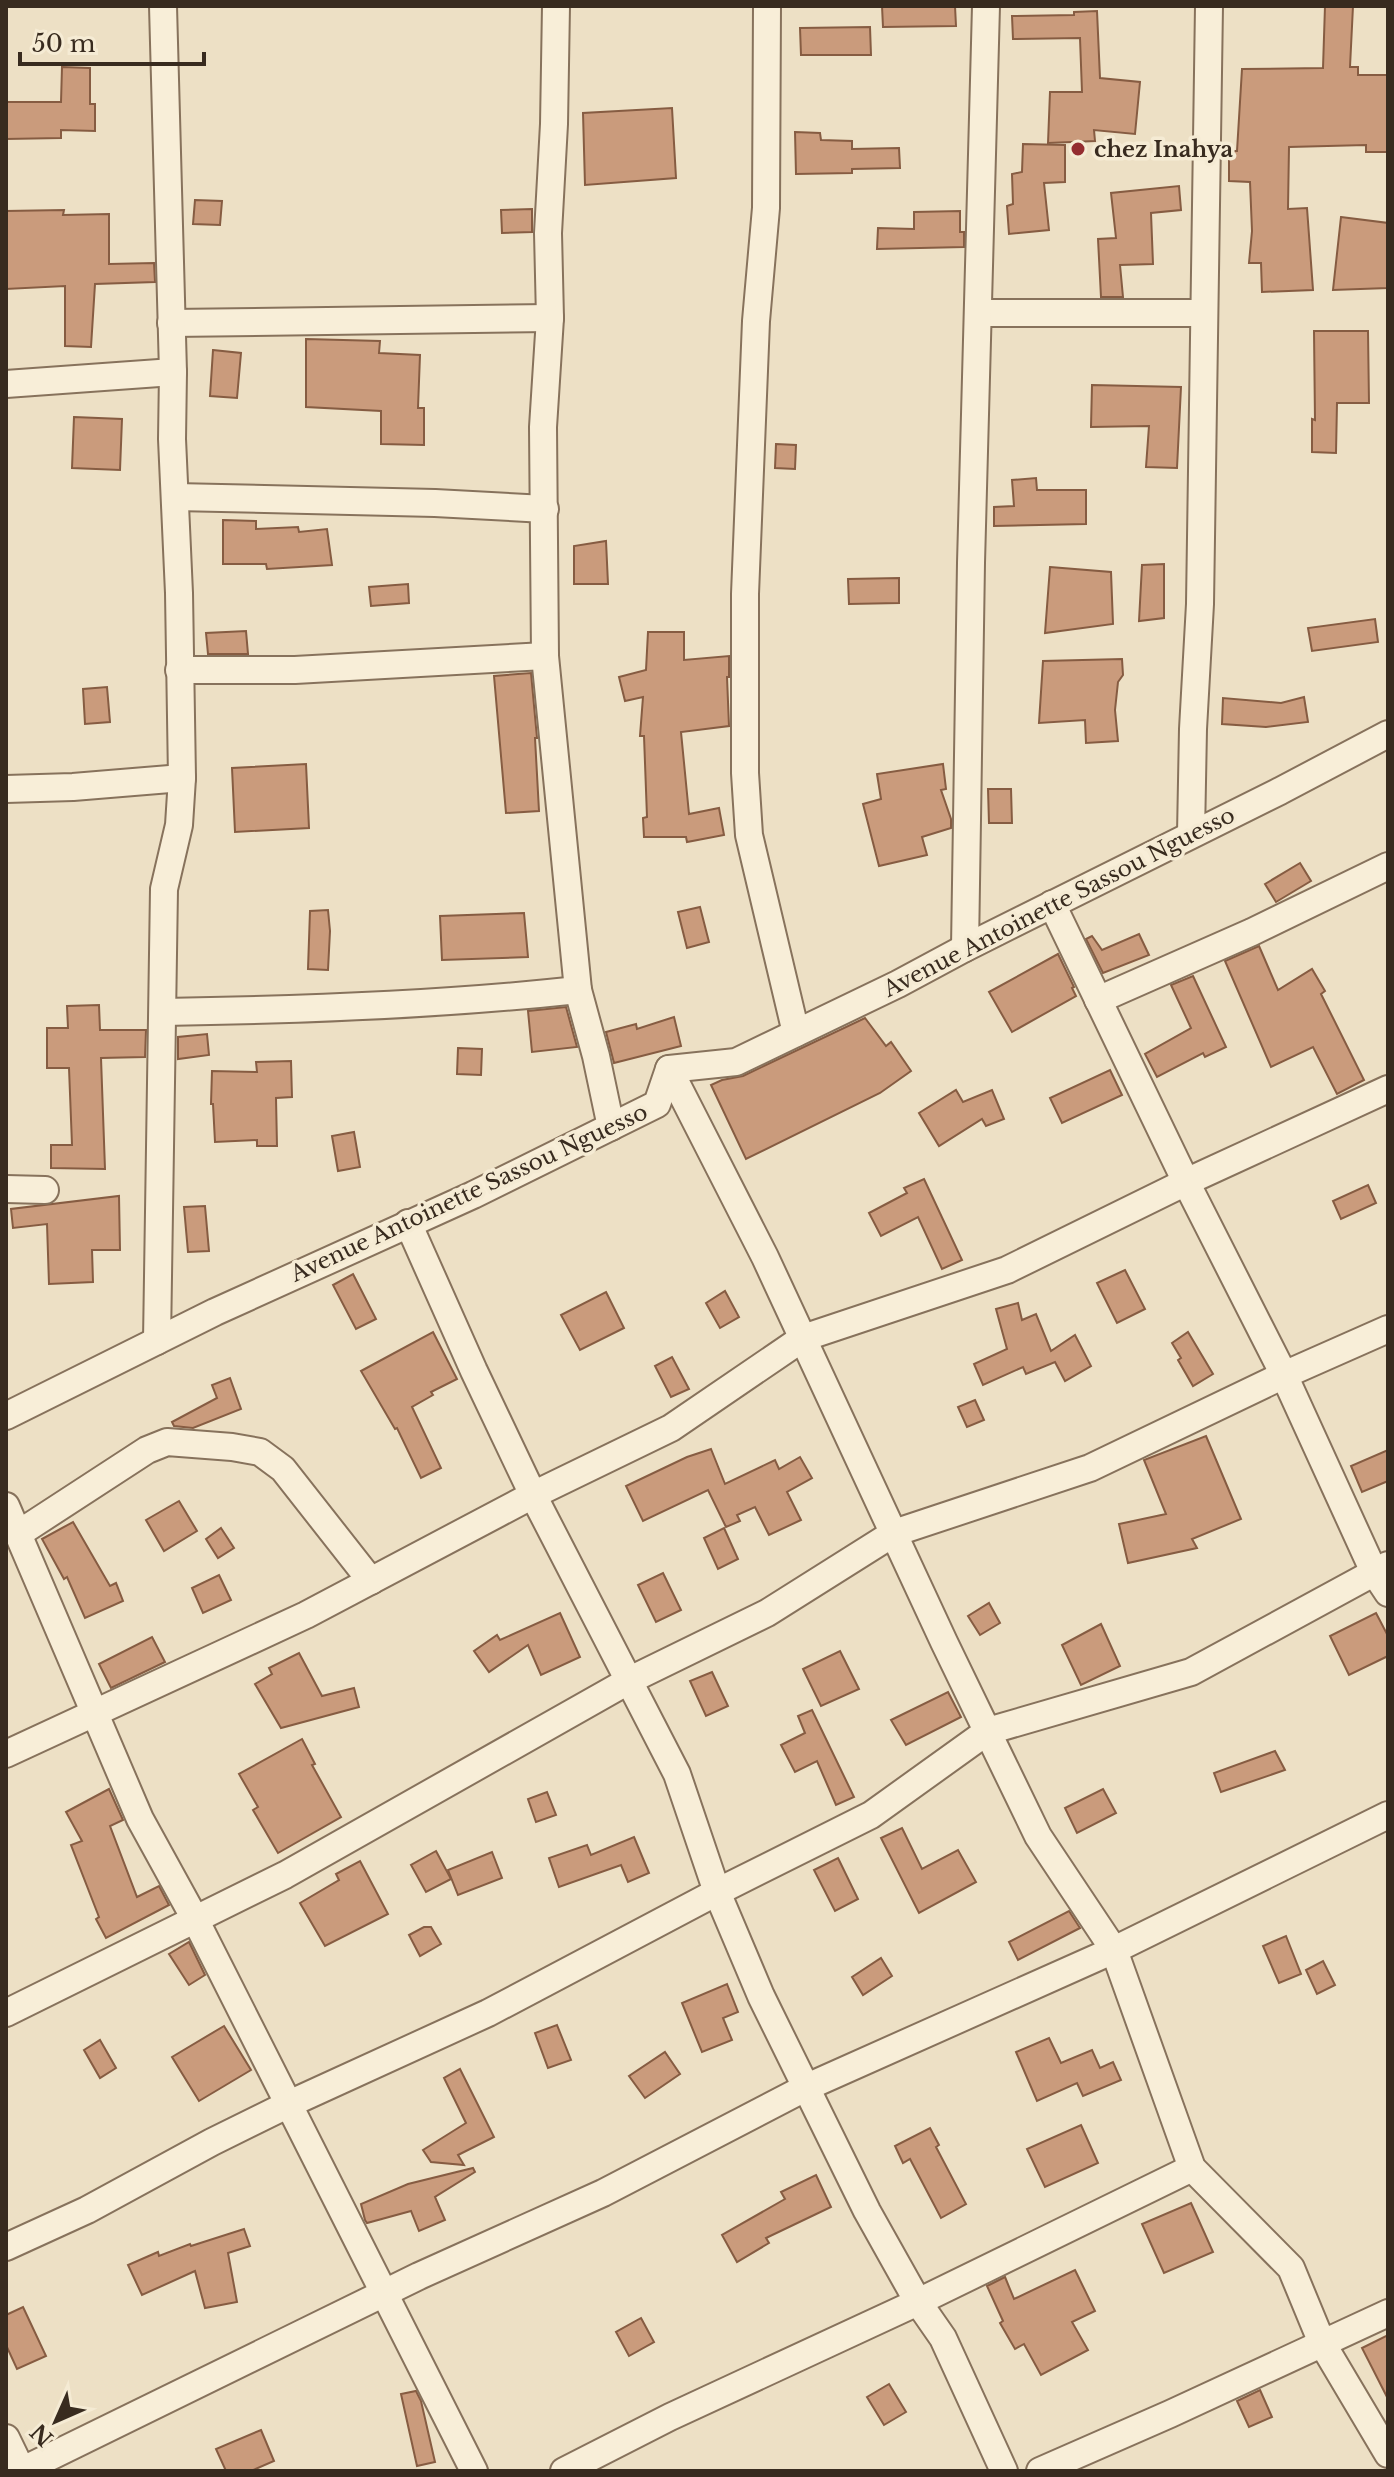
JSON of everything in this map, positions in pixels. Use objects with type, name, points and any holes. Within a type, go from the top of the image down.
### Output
[{"type":"street","points":[[157,1341],[164,889],[179,825],[182,778],[163,6]]},
{"type":"street","points":[[556,6],[548,233],[550,318],[543,427],[545,656],[578,990],[611,1127]]},
{"type":"street","points":[[767,6],[766,208],[756,321],[745,594],[745,773],[749,835],[796,1033]]},
{"type":"street","points":[[965,948],[971,563],[986,6]]},
{"type":"street","points":[[1191,834],[1200,588],[1209,6]]},
{"type":"street","points":[[978,313],[1204,313]]},
{"type":"street","points":[[171,323],[550,318]]},
{"type":"street","points":[[6,384],[173,372]]},
{"type":"street","points":[[175,497],[435,503],[545,509]]},
{"type":"street","points":[[179,670],[295,670],[545,656]]},
{"type":"street","name":"Avenue Antoinette Sassou Nguesso","points":[[6,1416],[157,1341],[473,1195],[657,1104],[669,1069],[736,1062],[898,984],[1388,734]]},
{"type":"street","points":[[6,789],[182,778]]},
{"type":"street","points":[[1098,1000],[1252,932],[1388,866]]},
{"type":"street","points":[[6,2247],[87,2210],[289,2104],[488,2013],[871,1815],[988,1731],[1191,1672],[1383,1577],[1186,1182],[1052,904]]},
{"type":"street","points":[[164,1012],[329,1008],[508,998],[578,990]]},
{"type":"street","points":[[669,1069],[765,1257],[1038,1836],[1114,1950],[1192,2168],[1291,2268],[1322,2343],[1388,2454]]},
{"type":"street","points":[[6,1754],[306,1615],[533,1495],[671,1428],[803,1338],[1007,1270],[1186,1182],[1388,1089]]},
{"type":"street","points":[[6,1189],[45,1190]]},
{"type":"street","points":[[408,1223],[533,1495],[677,1774],[717,1892],[761,1996],[867,2211],[918,2302],[943,2338],[1004,2471]]},
{"type":"street","points":[[6,2013],[285,1875],[630,1680],[767,1613],[894,1533],[1090,1468],[1388,1329]]},
{"type":"street","points":[[18,1534],[147,1450],[167,1442],[232,1447],[260,1452],[283,1469],[371,1581]]},
{"type":"street","points":[[6,1506],[140,1819],[195,1919],[474,2471]]},
{"type":"street","points":[[6,2438],[22,2471],[382,2294],[603,2193],[807,2087],[1114,1950],[1388,1815]]},
{"type":"street","points":[[564,2471],[670,2417],[918,2302],[1192,2168]]},
{"type":"street","points":[[1040,2471],[1388,2313]]},
{"type":"building","points":[[882,6],[955,6],[956,26],[883,27]]},
{"type":"building","points":[[1325,6],[1353,6],[1350,67],[1358,67],[1358,75],[1388,75],[1388,152],[1366,152],[1366,145],[1289,147],[1288,209],[1307,208],[1313,290],[1262,292],[1261,263],[1249,263],[1252,231],[1250,182],[1229,181],[1229,151],[1237,151],[1242,69],[1323,68]]},
{"type":"building","points":[[1097,11],[1100,78],[1140,82],[1135,134],[1094,130],[1095,141],[1048,143],[1050,92],[1082,92],[1080,38],[1013,39],[1012,16],[1074,15],[1074,12]]},
{"type":"building","points":[[870,27],[871,55],[801,55],[800,28]]},
{"type":"building","points":[[62,67],[90,68],[90,104],[95,104],[95,131],[61,130],[61,138],[6,139],[6,102],[61,102]]},
{"type":"building","points":[[672,108],[676,178],[585,185],[583,113]]},
{"type":"building","points":[[795,132],[820,133],[821,140],[852,141],[852,149],[899,148],[900,168],[796,174]]},
{"type":"building","points":[[1023,144],[1065,145],[1065,182],[1044,183],[1049,230],[1009,234],[1007,206],[1013,204],[1012,174],[1022,172]]},
{"type":"building","points":[[1179,186],[1181,210],[1151,213],[1153,264],[1120,265],[1123,297],[1101,297],[1098,239],[1116,238],[1111,193]]},
{"type":"building","points":[[195,200],[222,201],[220,225],[193,224]]},
{"type":"building","points":[[532,209],[532,232],[502,233],[501,210]]},
{"type":"building","points":[[64,210],[63,215],[109,214],[109,264],[154,263],[155,282],[95,284],[91,347],[65,346],[65,286],[6,289],[6,211]]},
{"type":"building","points":[[960,211],[964,247],[877,249],[878,228],[914,229],[914,212]]},
{"type":"building","points":[[1341,217],[1388,223],[1388,288],[1333,290]]},
{"type":"building","points":[[1314,331],[1368,331],[1369,403],[1337,403],[1336,453],[1312,452],[1312,419],[1315,420]]},
{"type":"building","points":[[306,339],[380,341],[379,353],[420,355],[418,408],[424,408],[424,445],[381,444],[381,411],[306,407]]},
{"type":"building","points":[[213,350],[241,353],[237,398],[210,396]]},
{"type":"building","points":[[1092,385],[1181,387],[1177,468],[1146,467],[1149,426],[1091,427]]},
{"type":"building","points":[[74,417],[122,419],[120,470],[72,468]]},
{"type":"building","points":[[776,444],[796,445],[795,469],[775,468]]},
{"type":"building","points":[[1036,478],[1037,490],[1086,490],[1086,524],[994,526],[994,507],[1014,506],[1012,480]]},
{"type":"building","points":[[223,520],[256,521],[256,529],[298,527],[299,532],[327,529],[332,565],[267,569],[266,564],[223,564]]},
{"type":"building","points":[[606,541],[608,584],[574,584],[574,546]]},
{"type":"building","points":[[1164,564],[1164,618],[1139,621],[1142,565]]},
{"type":"building","points":[[1050,567],[1111,572],[1113,624],[1045,633]]},
{"type":"building","points":[[899,578],[899,603],[849,604],[848,579]]},
{"type":"building","points":[[408,584],[409,603],[371,606],[369,587]]},
{"type":"building","points":[[1375,619],[1378,642],[1312,651],[1308,628]]},
{"type":"building","points":[[246,631],[248,654],[208,654],[206,633]]},
{"type":"building","points":[[648,632],[684,632],[684,660],[729,656],[729,726],[681,732],[689,814],[719,808],[724,835],[687,842],[686,837],[644,837],[643,818],[647,817],[644,736],[640,736],[643,697],[625,701],[619,677],[646,670]]},
{"type":"building","points":[[1122,659],[1123,675],[1118,682],[1115,710],[1118,741],[1086,743],[1085,720],[1039,723],[1043,661]]},
{"type":"building","points":[[531,673],[539,811],[506,813],[494,676]]},
{"type":"building","points":[[107,687],[110,722],[85,724],[83,689]]},
{"type":"building","points":[[1304,697],[1308,722],[1266,727],[1222,724],[1223,698],[1281,703]]},
{"type":"building","points":[[306,764],[309,828],[235,832],[232,768]]},
{"type":"building","points":[[943,764],[946,789],[941,790],[951,828],[922,837],[927,855],[879,866],[863,804],[881,799],[877,774]]},
{"type":"building","points":[[988,789],[1011,789],[1012,823],[989,823]]},
{"type":"building","points":[[1300,863],[1311,881],[1276,902],[1265,884]]},
{"type":"building","points":[[700,907],[709,942],[687,948],[678,912]]},
{"type":"building","points":[[328,910],[328,970],[308,969],[310,911]]},
{"type":"building","points":[[524,913],[528,957],[442,960],[440,916]]},
{"type":"building","points":[[1139,934],[1149,955],[1103,973],[1086,939],[1092,936],[1102,950]]},
{"type":"building","points":[[1259,946],[1278,990],[1312,969],[1325,991],[1321,994],[1364,1080],[1337,1094],[1313,1047],[1271,1067],[1225,961]]},
{"type":"building","points":[[1058,954],[1076,996],[1012,1032],[989,992]]},
{"type":"building","points":[[1193,976],[1226,1047],[1205,1057],[1203,1053],[1157,1077],[1145,1054],[1191,1028],[1171,985]]},
{"type":"building","points":[[99,1005],[100,1030],[146,1030],[145,1057],[101,1058],[105,1169],[51,1168],[51,1145],[72,1145],[69,1068],[47,1068],[47,1028],[68,1028],[67,1006]]},
{"type":"building","points":[[566,1007],[577,1047],[532,1052],[528,1011]]},
{"type":"building","points":[[674,1017],[681,1046],[614,1063],[606,1032],[636,1024],[637,1029]]},
{"type":"building","points":[[865,1018],[886,1046],[891,1042],[911,1071],[880,1093],[746,1159],[711,1085],[743,1076]]},
{"type":"building","points":[[207,1034],[209,1055],[178,1059],[178,1037]]},
{"type":"building","points":[[458,1048],[482,1049],[481,1075],[457,1074]]},
{"type":"building","points":[[291,1061],[292,1097],[276,1098],[277,1146],[257,1146],[257,1140],[215,1142],[212,1071],[257,1072],[256,1062]]},
{"type":"building","points":[[1110,1070],[1122,1095],[1062,1123],[1050,1098]]},
{"type":"building","points":[[956,1090],[963,1102],[992,1090],[1004,1119],[986,1126],[982,1119],[939,1146],[919,1113]]},
{"type":"building","points":[[354,1132],[360,1167],[338,1171],[332,1136]]},
{"type":"building","points":[[924,1179],[962,1260],[942,1269],[918,1217],[881,1236],[869,1213],[907,1193],[904,1188]]},
{"type":"building","points":[[1368,1185],[1376,1203],[1341,1219],[1333,1201]]},
{"type":"building","points":[[119,1196],[120,1250],[92,1250],[93,1282],[49,1284],[47,1224],[13,1228],[11,1209]]},
{"type":"building","points":[[205,1206],[209,1251],[188,1252],[184,1207]]},
{"type":"building","points":[[1125,1270],[1145,1309],[1117,1323],[1097,1283]]},
{"type":"building","points":[[353,1274],[376,1319],[356,1329],[333,1285]]},
{"type":"building","points":[[725,1291],[739,1317],[720,1328],[706,1303]]},
{"type":"building","points":[[606,1292],[624,1328],[580,1350],[561,1315]]},
{"type":"building","points":[[1018,1303],[1022,1320],[1036,1314],[1051,1351],[1075,1335],[1091,1366],[1065,1381],[1055,1362],[1026,1374],[1023,1367],[983,1385],[974,1364],[1007,1349],[996,1309]]},
{"type":"building","points":[[433,1332],[457,1379],[431,1392],[433,1395],[412,1407],[441,1468],[421,1478],[397,1428],[361,1371]]},
{"type":"building","points":[[1188,1332],[1213,1374],[1193,1386],[1172,1343]]},
{"type":"building","points":[[672,1357],[689,1389],[671,1397],[655,1366]]},
{"type":"building","points":[[230,1378],[241,1409],[193,1428],[174,1426],[172,1422],[217,1398],[212,1385]]},
{"type":"building","points":[[975,1400],[984,1420],[967,1427],[958,1407]]},
{"type":"building","points":[[1206,1436],[1241,1519],[1192,1539],[1197,1548],[1128,1563],[1119,1524],[1166,1514],[1144,1460]]},
{"type":"building","points":[[711,1449],[725,1484],[775,1460],[779,1469],[800,1457],[812,1478],[787,1492],[801,1520],[769,1535],[755,1507],[737,1515],[740,1521],[726,1527],[708,1490],[643,1521],[626,1486]]},
{"type":"building","points":[[1388,1450],[1388,1481],[1362,1492],[1351,1466]]},
{"type":"building","points":[[179,1501],[197,1531],[164,1551],[146,1520]]},
{"type":"building","points":[[73,1522],[110,1586],[116,1583],[123,1601],[85,1618],[67,1577],[64,1579],[42,1539]]},
{"type":"building","points":[[221,1528],[234,1548],[218,1558],[206,1539]]},
{"type":"building","points":[[724,1528],[738,1559],[718,1569],[704,1538]]},
{"type":"building","points":[[663,1573],[681,1610],[656,1622],[638,1585]]},
{"type":"building","points":[[219,1575],[231,1600],[203,1613],[192,1588]]},
{"type":"building","points":[[989,1603],[1000,1623],[980,1635],[968,1616]]},
{"type":"building","points":[[560,1613],[580,1657],[541,1675],[528,1645],[489,1672],[474,1651],[497,1635],[500,1640]]},
{"type":"building","points":[[1376,1613],[1388,1636],[1388,1656],[1349,1675],[1330,1636]]},
{"type":"building","points":[[1101,1624],[1120,1666],[1081,1685],[1062,1645]]},
{"type":"building","points":[[152,1637],[165,1662],[111,1688],[99,1664]]},
{"type":"building","points":[[840,1651],[859,1689],[821,1706],[803,1669]]},
{"type":"building","points":[[299,1653],[322,1696],[354,1688],[359,1707],[281,1728],[255,1684],[272,1674],[269,1668]]},
{"type":"building","points":[[712,1672],[728,1706],[706,1716],[690,1681]]},
{"type":"building","points":[[948,1692],[961,1717],[906,1745],[891,1720]]},
{"type":"building","points":[[812,1710],[854,1797],[836,1805],[817,1761],[795,1772],[781,1745],[805,1733],[798,1716]]},
{"type":"building","points":[[302,1739],[315,1764],[312,1765],[341,1817],[278,1853],[253,1810],[258,1807],[239,1774]]},
{"type":"building","points":[[1275,1751],[1285,1770],[1221,1792],[1214,1773]]},
{"type":"building","points":[[109,1789],[123,1820],[110,1826],[137,1897],[159,1886],[169,1905],[106,1938],[96,1919],[99,1917],[71,1845],[82,1841],[66,1812]]},
{"type":"building","points":[[1103,1789],[1116,1813],[1077,1833],[1065,1808]]},
{"type":"building","points":[[547,1792],[556,1815],[536,1822],[528,1799]]},
{"type":"building","points":[[902,1828],[922,1869],[958,1850],[976,1882],[919,1913],[881,1838]]},
{"type":"building","points":[[634,1837],[649,1873],[628,1882],[621,1865],[559,1887],[549,1858],[587,1845],[591,1855]]},
{"type":"building","points":[[436,1851],[451,1879],[426,1892],[411,1865]]},
{"type":"building","points":[[492,1852],[502,1878],[458,1895],[448,1870]]},
{"type":"building","points":[[838,1858],[858,1899],[835,1911],[814,1870]]},
{"type":"building","points":[[360,1861],[388,1914],[325,1946],[300,1903],[339,1880],[336,1874]]},
{"type":"building","points":[[1069,1911],[1080,1928],[1018,1960],[1009,1942]]},
{"type":"building","points":[[431,1927],[441,1944],[420,1956],[409,1935]]},
{"type":"building","points":[[1286,1936],[1301,1974],[1279,1983],[1263,1946]]},
{"type":"building","points":[[189,1942],[205,1975],[189,1985],[169,1954]]},
{"type":"building","points":[[881,1958],[892,1976],[863,1995],[852,1977]]},
{"type":"building","points":[[1323,1961],[1335,1985],[1317,1994],[1306,1970]]},
{"type":"building","points":[[727,1984],[738,2012],[723,2018],[732,2040],[702,2052],[682,2003]]},
{"type":"building","points":[[557,2025],[571,2060],[548,2068],[535,2033]]},
{"type":"building","points":[[224,2026],[251,2070],[199,2101],[172,2057]]},
{"type":"building","points":[[1049,2038],[1061,2063],[1092,2050],[1100,2068],[1113,2062],[1121,2080],[1083,2096],[1077,2083],[1037,2101],[1016,2052]]},
{"type":"building","points":[[100,2040],[116,2068],[100,2078],[84,2050]]},
{"type":"building","points":[[665,2052],[680,2074],[645,2098],[629,2076]]},
{"type":"building","points":[[460,2069],[494,2137],[458,2155],[464,2165],[431,2162],[423,2150],[466,2123],[444,2078]]},
{"type":"building","points":[[1081,2125],[1098,2163],[1045,2187],[1027,2149]]},
{"type":"building","points":[[930,2128],[939,2145],[936,2147],[966,2204],[941,2218],[910,2159],[903,2163],[895,2146]]},
{"type":"building","points":[[473,2168],[475,2172],[435,2197],[445,2220],[419,2231],[411,2211],[367,2223],[365,2220],[361,2204],[408,2184]]},
{"type":"building","points":[[816,2175],[831,2207],[766,2238],[769,2243],[737,2262],[722,2235],[785,2199],[781,2192]]},
{"type":"building","points":[[1191,2203],[1213,2252],[1164,2273],[1142,2224]]},
{"type":"building","points":[[244,2229],[250,2246],[228,2253],[237,2302],[205,2308],[195,2271],[142,2295],[128,2265],[158,2252],[159,2256]]},
{"type":"building","points":[[1075,2270],[1095,2311],[1072,2322],[1088,2350],[1041,2375],[1024,2344],[1015,2349],[1000,2323],[1003,2321],[987,2286],[1005,2277],[1014,2299]]},
{"type":"building","points":[[23,2307],[46,2356],[17,2369],[6,2345],[6,2315]]},
{"type":"building","points":[[641,2318],[654,2342],[629,2356],[616,2332]]},
{"type":"building","points":[[1388,2335],[1388,2399],[1362,2348]]},
{"type":"building","points":[[889,2384],[906,2412],[884,2425],[867,2397]]},
{"type":"building","points":[[1260,2390],[1272,2417],[1249,2427],[1237,2401]]},
{"type":"building","points":[[416,2391],[435,2462],[417,2466],[401,2394]]},
{"type":"building","points":[[261,2430],[274,2461],[251,2471],[226,2471],[216,2449]]},
{"type":"place","name":"chez Inahya","points":[[1078,149]]}]
